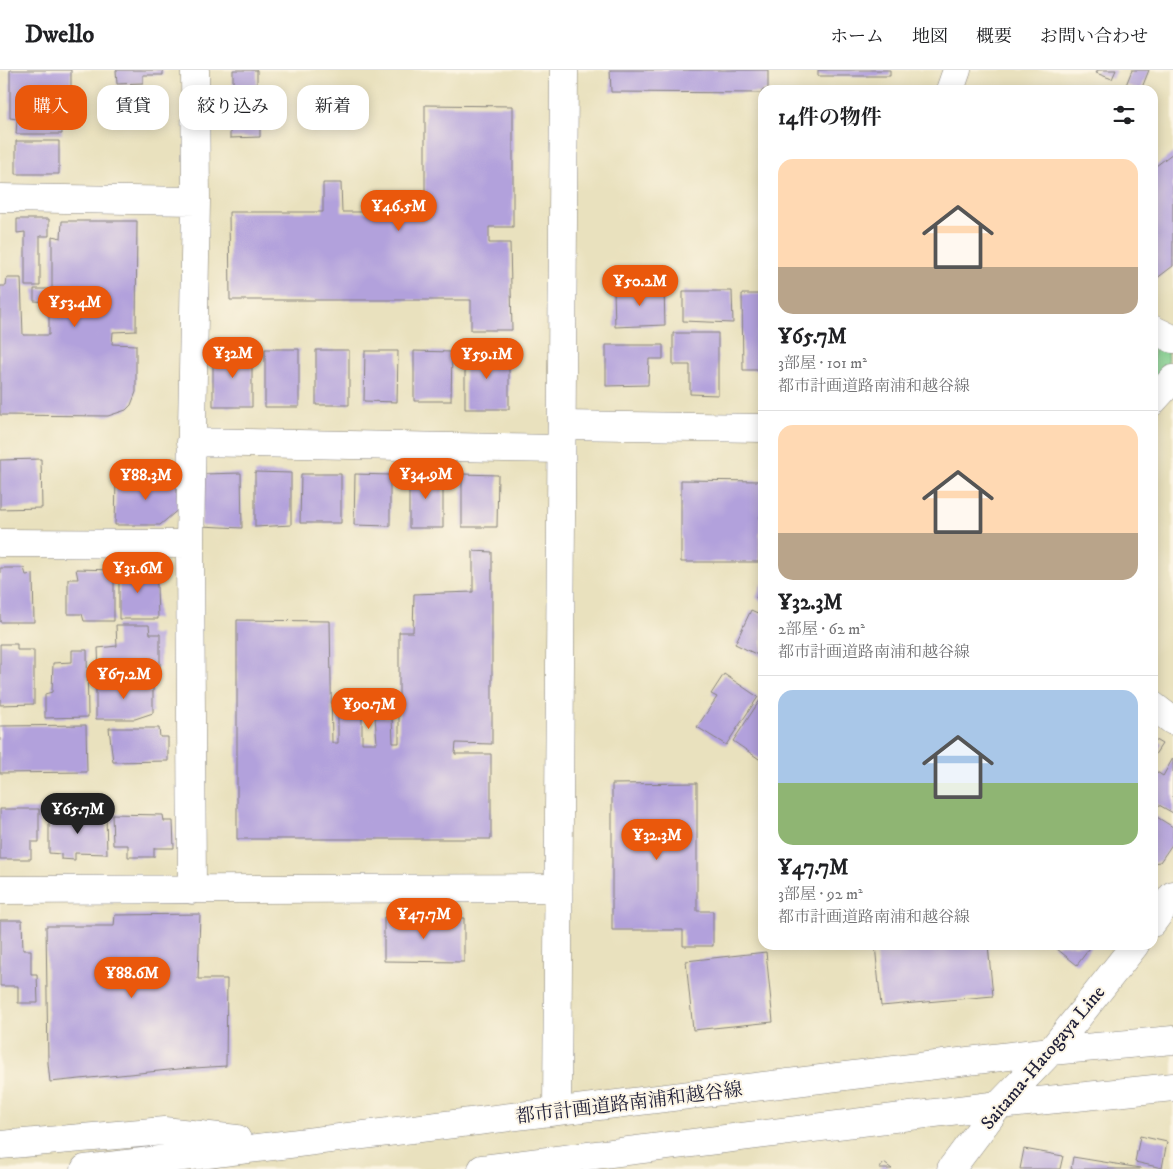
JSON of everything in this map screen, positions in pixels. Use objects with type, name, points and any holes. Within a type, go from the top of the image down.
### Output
[{"type":"street","points":[[192,890],[190,544],[196,201],[195,70]]},
{"type":"street","points":[[557,1110],[564,70]]},
{"type":"street","points":[[952,85],[957,70]]},
{"type":"street","points":[[0,198],[196,201]]},
{"type":"street","points":[[1158,332],[1173,339]]},
{"type":"street","points":[[1158,395],[1173,378]]},
{"type":"street","points":[[191,442],[562,437],[758,428]]},
{"type":"street","points":[[0,543],[190,544]]},
{"type":"street","points":[[1158,710],[1173,721]]},
{"type":"street","points":[[0,890],[557,888]]},
{"type":"street","points":[[1158,915],[1173,895]]},
{"type":"street","name":"Saitama-Hatogaya Line","points":[[951,1169],[999,1105],[1051,1051],[1131,950]]},
{"type":"street","name":"都市計画道路南浦和越谷線","points":[[86,1169],[1051,1051],[1173,1040]]},
{"type":"street","points":[[492,1168],[999,1105],[1173,1087]]},
{"type":"street","points":[[0,1145],[164,1131],[282,1144]]},
{"type":"green space","points":[[1158,342],[1167,346],[1168,370],[1158,382]]},
{"type":"building","points":[[10,70],[71,70],[71,85],[15,85],[15,119],[10,118]]},
{"type":"building","points":[[116,70],[163,70],[163,75],[143,75],[143,83],[117,84]]},
{"type":"building","points":[[233,70],[257,70],[257,85],[233,85]]},
{"type":"building","points":[[610,70],[768,70],[768,85],[758,85],[758,93],[611,92]]},
{"type":"building","points":[[818,70],[890,70],[890,76],[818,76]]},
{"type":"building","points":[[1098,70],[1116,70],[1112,79],[1096,73]]},
{"type":"building","points":[[1132,70],[1149,70],[1143,85],[1126,85]]},
{"type":"building","points":[[425,105],[513,106],[513,227],[489,227],[489,243],[510,243],[512,330],[471,330],[471,300],[230,300],[229,212],[323,212],[323,183],[341,183],[342,212],[425,212]]},
{"type":"building","points":[[16,130],[62,130],[62,134],[16,134]]},
{"type":"building","points":[[230,130],[260,130],[260,137],[230,138]]},
{"type":"building","points":[[16,141],[59,141],[59,174],[16,174]]},
{"type":"building","points":[[1173,153],[1173,266],[1158,277],[1158,164]]},
{"type":"building","points":[[17,219],[49,219],[49,236],[40,236],[40,286],[25,286],[25,232],[17,233]]},
{"type":"building","points":[[62,221],[137,221],[136,331],[113,332],[112,344],[136,345],[136,392],[131,405],[126,410],[108,416],[0,415],[0,286],[6,286],[7,278],[21,278],[23,335],[49,335],[49,302],[34,301],[34,289],[52,289],[52,236],[61,238]]},
{"type":"building","points":[[664,288],[665,325],[615,327],[614,290]]},
{"type":"building","points":[[683,291],[732,291],[733,323],[683,321]]},
{"type":"building","points":[[742,294],[758,294],[758,370],[743,370]]},
{"type":"building","points":[[673,333],[718,333],[718,395],[690,394],[690,365],[673,365]]},
{"type":"building","points":[[606,345],[663,345],[663,359],[649,359],[648,385],[606,386]]},
{"type":"building","points":[[265,349],[299,349],[299,407],[265,407]]},
{"type":"building","points":[[252,350],[252,407],[213,407],[213,351]]},
{"type":"building","points":[[316,350],[349,350],[349,405],[316,405]]},
{"type":"building","points":[[365,351],[398,351],[397,402],[364,401]]},
{"type":"building","points":[[414,351],[452,352],[451,401],[414,401]]},
{"type":"building","points":[[465,351],[509,351],[509,409],[465,409]]},
{"type":"building","points":[[41,459],[42,508],[0,509],[0,460]]},
{"type":"building","points":[[255,472],[291,473],[291,525],[255,527]]},
{"type":"building","points":[[409,472],[443,473],[443,528],[409,528]]},
{"type":"building","points":[[241,473],[242,528],[201,526],[203,474]]},
{"type":"building","points":[[301,474],[341,474],[341,523],[300,523]]},
{"type":"building","points":[[355,474],[390,475],[390,526],[354,525]]},
{"type":"building","points":[[462,474],[498,475],[497,527],[462,527]]},
{"type":"building","points":[[116,479],[180,480],[180,508],[160,525],[115,525]]},
{"type":"building","points":[[681,480],[758,481],[758,562],[681,562]]},
{"type":"building","points":[[473,551],[492,552],[492,744],[456,743],[455,754],[491,754],[491,839],[237,839],[237,620],[330,621],[332,743],[338,743],[338,713],[362,714],[362,743],[377,743],[375,717],[392,717],[393,743],[399,743],[399,632],[413,632],[414,594],[473,592]]},
{"type":"building","points":[[119,566],[144,567],[144,571],[154,572],[157,585],[158,619],[119,619]]},
{"type":"building","points":[[0,568],[24,568],[26,575],[33,574],[34,622],[0,622]]},
{"type":"building","points":[[76,569],[114,570],[114,621],[84,621],[82,614],[68,614],[68,579],[78,579]]},
{"type":"building","points":[[751,610],[758,613],[758,655],[735,644]]},
{"type":"building","points":[[116,625],[149,625],[150,634],[160,634],[160,668],[154,667],[155,674],[99,674],[98,648],[117,646]]},
{"type":"building","points":[[0,644],[17,644],[17,650],[34,650],[34,704],[0,705]]},
{"type":"building","points":[[72,650],[87,650],[88,717],[45,718],[45,694],[52,692],[53,663],[72,662]]},
{"type":"building","points":[[724,674],[758,697],[726,745],[697,727],[717,697],[711,694]]},
{"type":"building","points":[[96,682],[153,682],[153,713],[135,719],[96,719]]},
{"type":"building","points":[[758,703],[758,758],[733,741]]},
{"type":"building","points":[[86,725],[87,772],[0,773],[0,726]]},
{"type":"building","points":[[109,728],[159,728],[160,737],[168,737],[168,761],[113,762]]},
{"type":"building","points":[[1158,742],[1162,744],[1158,750]]},
{"type":"building","points":[[1173,758],[1173,813],[1158,804],[1158,773],[1163,776]]},
{"type":"building","points":[[697,783],[697,911],[713,911],[713,946],[683,946],[683,930],[612,930],[612,784]]},
{"type":"building","points":[[0,809],[39,809],[39,842],[31,842],[31,859],[0,859]]},
{"type":"building","points":[[106,814],[107,854],[75,853],[75,860],[61,859],[61,854],[49,853],[49,815]]},
{"type":"building","points":[[112,814],[163,815],[164,821],[173,821],[174,848],[154,848],[154,857],[128,857],[128,845],[113,845]]},
{"type":"building","points":[[1158,818],[1173,827],[1173,843],[1158,862]]},
{"type":"building","points":[[200,914],[198,979],[227,979],[226,1066],[50,1082],[48,1063],[46,926],[114,926],[115,915]]},
{"type":"building","points":[[384,917],[464,918],[464,962],[384,961]]},
{"type":"building","points":[[0,920],[22,920],[23,950],[31,950],[31,974],[37,974],[38,1003],[18,1003],[18,986],[0,986]]},
{"type":"building","points":[[875,950],[988,950],[993,996],[881,1006]]},
{"type":"building","points":[[1058,950],[1088,950],[1077,965]]},
{"type":"building","points":[[766,952],[773,1022],[693,1030],[686,961]]},
{"type":"building","points":[[1140,1136],[1167,1142],[1162,1168],[1135,1162]]},
{"type":"building","points":[[1024,1149],[1063,1156],[1060,1169],[1020,1169]]},
{"type":"building","points":[[1073,1157],[1140,1168],[1140,1169],[1071,1169]]},
{"type":"building","points":[[884,1163],[892,1169],[879,1169]]}]
